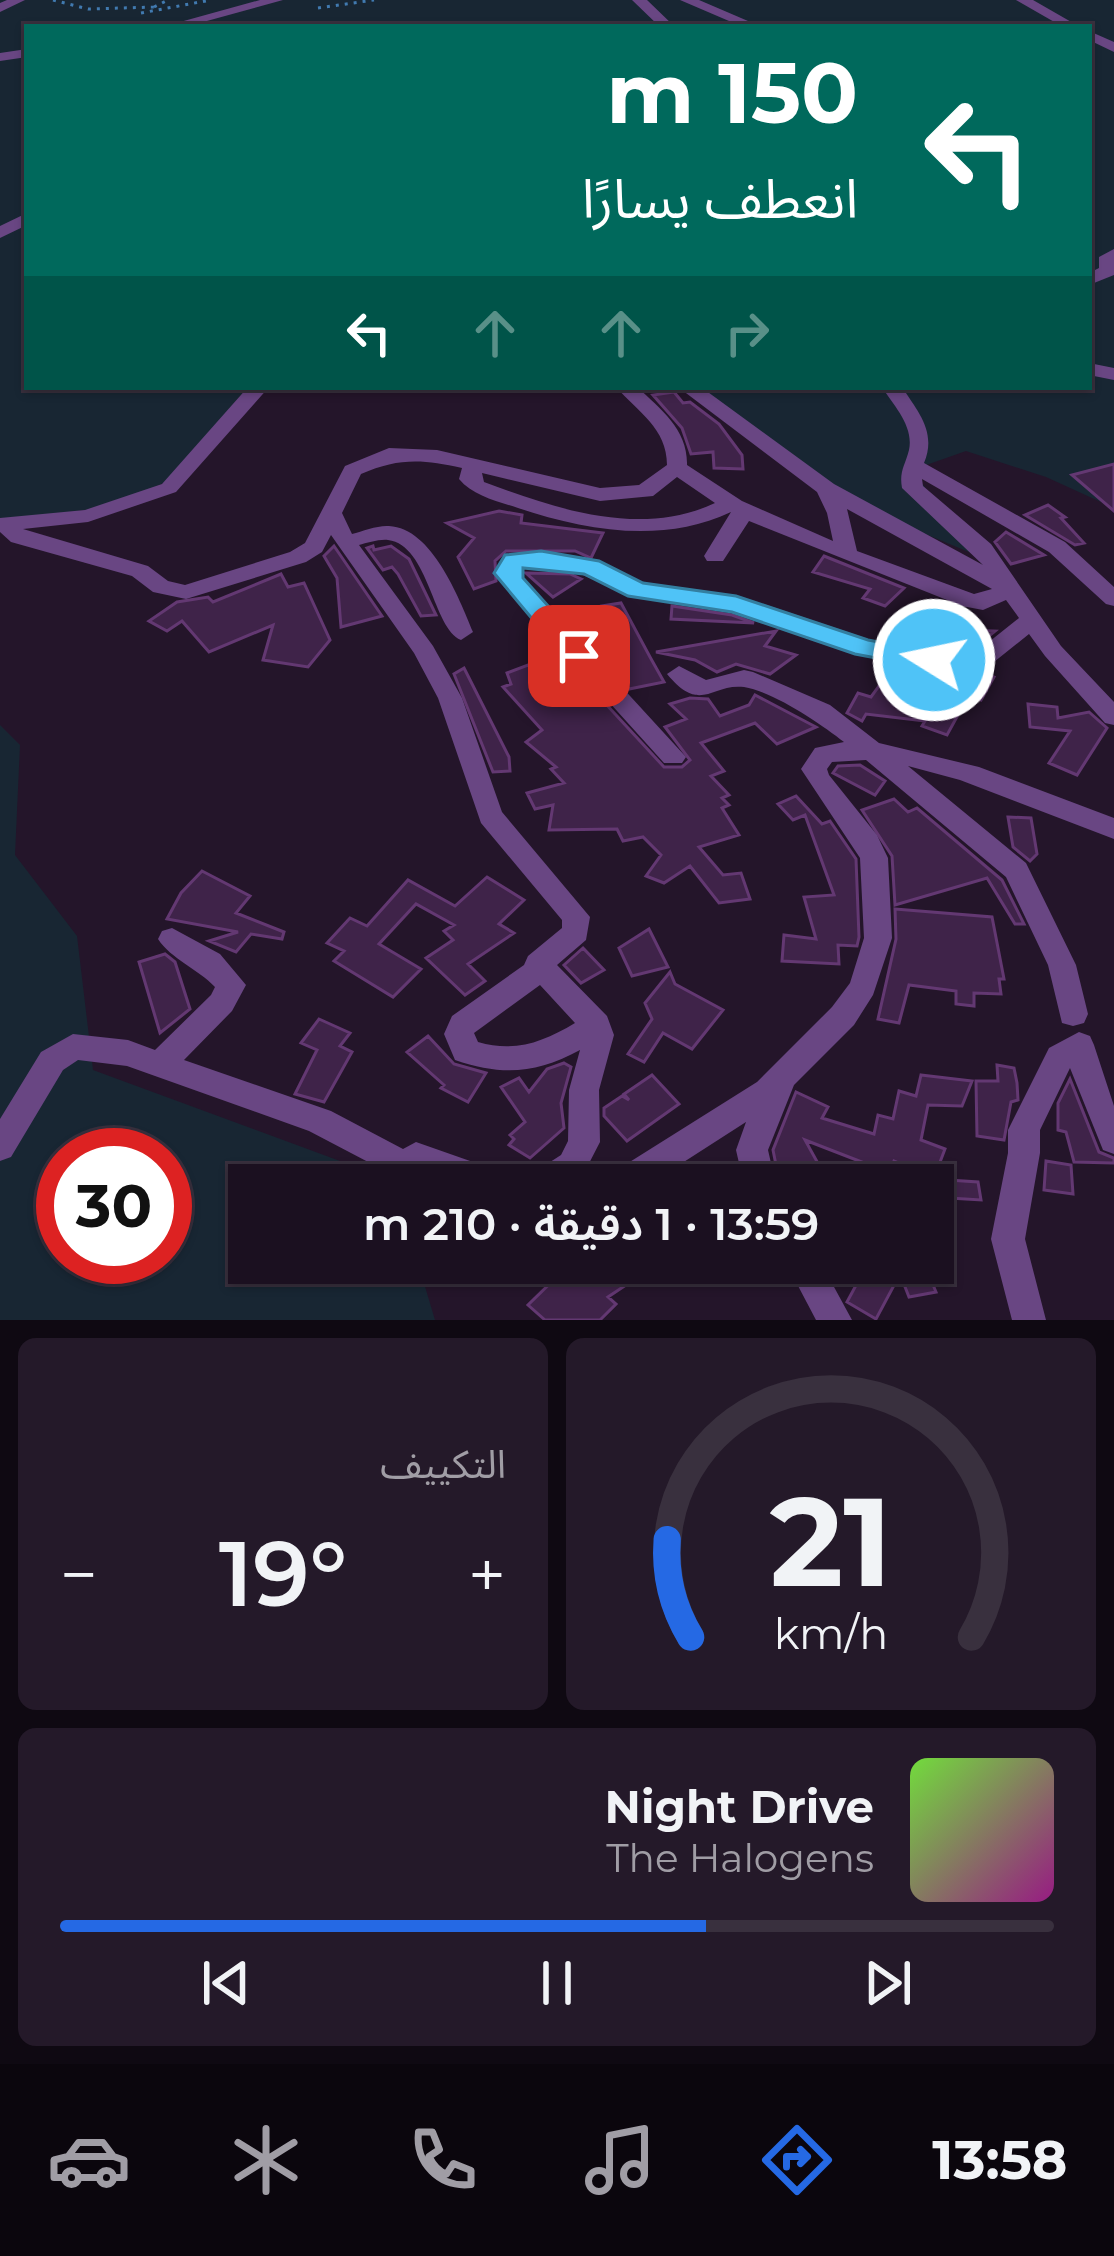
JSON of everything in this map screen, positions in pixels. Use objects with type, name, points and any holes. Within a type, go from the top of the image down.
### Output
[{"type":"street","points":[[0,8],[18,0]]},
{"type":"street","points":[[639,0],[665,24]]},
{"type":"street","points":[[687,0],[747,24]]},
{"type":"street","points":[[1023,0],[1067,24]]},
{"type":"street","points":[[181,24],[267,1]]},
{"type":"street","points":[[1092,279],[1108,271],[1108,257],[1114,254]]},
{"type":"street","points":[[2,525],[88,516],[169,488],[256,390]]},
{"type":"street","points":[[630,390],[656,411],[676,443],[676,467],[692,484],[970,601],[983,603],[1010,589]]},
{"type":"street","points":[[692,390],[826,489],[1010,589]]},
{"type":"street","points":[[894,390],[919,430],[913,488],[983,549],[1085,690],[1114,717]]},
{"type":"street","points":[[2,525],[20,537],[140,571],[161,586],[186,592],[298,557],[314,547],[343,479],[374,457],[404,453],[620,494],[656,486],[676,467]]},
{"type":"street","points":[[913,465],[1057,547],[1114,599]]},
{"type":"street","points":[[473,466],[470,479],[484,489],[556,514],[610,525],[656,524],[739,506]]},
{"type":"street","points":[[826,489],[838,513],[846,551]]},
{"type":"street","points":[[715,556],[739,506]]},
{"type":"street","points":[[331,514],[345,542],[425,651],[461,722],[477,788],[490,816],[576,917],[576,932],[538,964],[596,1025],[598,1046],[584,1090],[584,1142],[573,1164]]},
{"type":"street","points":[[345,542],[388,532],[409,540],[446,592],[461,632]]},
{"type":"street","points":[[674,757],[513,582],[507,573],[514,561],[541,559],[590,567],[637,590],[736,604],[864,648],[934,660],[986,656],[1031,620]]},
{"type":"street","points":[[679,674],[703,689],[732,679],[750,680],[821,711],[1016,870],[1062,965],[1073,1014]]},
{"type":"street","points":[[653,1164],[779,1080],[843,1016],[863,987],[876,952],[874,858],[814,769],[824,754],[870,752],[962,772],[1114,829]]},
{"type":"street","points":[[160,1064],[200,1028],[231,985],[210,962],[172,939]]},
{"type":"street","points":[[539,970],[463,1025],[459,1034],[466,1051],[507,1061],[538,1059],[596,1025]]},
{"type":"street","points":[[1029,1320],[1008,1239],[1024,1130],[1060,1057],[1078,1045],[1090,1088],[1114,1140]]},
{"type":"street","points":[[0,1148],[52,1061],[73,1047],[128,1053],[160,1064],[330,1125],[402,1164]]},
{"type":"street","points":[[755,1164],[753,1136],[776,1100],[779,1080]]},
{"type":"street","points":[[383,1154],[415,1156],[438,1164]]},
{"type":"street","points":[[815,1284],[835,1320]]},
{"type":"path","points":[[53,0],[88,9],[155,7]]},
{"type":"path","points":[[142,14],[168,0]]},
{"type":"path","points":[[142,14],[211,0]]},
{"type":"path","points":[[318,8],[374,0]]},
{"type":"path","points":[[142,14],[169,24]]},
{"type":"shaded area","points":[[0,0],[1114,0],[1114,508],[1046,477],[966,451],[912,470],[976,555],[877,514],[688,390],[1092,390],[1092,24],[24,24],[24,390],[245,390],[166,482],[108,507],[0,521]]},
{"type":"shaded area","points":[[0,725],[20,745],[15,855],[77,936],[93,1070],[344,1164],[228,1164],[228,1284],[424,1284],[435,1320],[0,1320]]},
{"type":"building","points":[[674,392],[683,403],[690,402],[719,424],[742,455],[743,469],[714,468],[713,452],[691,454],[682,428],[653,395]]},
{"type":"building","points":[[1114,464],[1114,511],[1072,475]]},
{"type":"building","points":[[1048,505],[1065,517],[1061,518],[1084,543],[1075,545],[1025,515]]},
{"type":"building","points":[[499,511],[522,515],[521,523],[603,533],[591,558],[575,551],[506,551],[495,561],[496,581],[474,589],[458,557],[474,538],[447,523]]},
{"type":"building","points":[[1006,532],[1044,555],[1011,564],[995,542]]},
{"type":"building","points":[[334,546],[382,616],[341,627],[337,578],[324,556]]},
{"type":"building","points":[[391,546],[409,559],[436,615],[421,616],[398,574],[392,567],[383,570],[367,548],[374,550]]},
{"type":"building","points":[[824,556],[904,588],[885,606],[863,598],[870,589],[813,572]]},
{"type":"building","points":[[526,573],[570,574],[581,579],[553,597]]},
{"type":"building","points":[[281,574],[288,587],[304,583],[330,640],[308,667],[263,660],[273,625],[209,652],[182,621],[167,631],[149,621],[177,602],[208,597],[213,602]]},
{"type":"building","points":[[621,603],[664,682],[629,689],[600,656],[625,651],[602,606]]},
{"type":"building","points":[[672,606],[732,615],[754,623],[671,619]]},
{"type":"building","points":[[928,628],[995,631],[978,645],[944,647],[930,646]]},
{"type":"building","points":[[776,631],[765,646],[796,655],[770,674],[736,664],[717,672],[695,660],[656,652]]},
{"type":"building","points":[[568,663],[664,767],[682,767],[690,760],[665,727],[686,719],[670,704],[690,698],[708,699],[720,716],[749,705],[755,695],[816,727],[777,744],[755,723],[701,743],[724,771],[711,776],[729,795],[722,798],[729,805],[722,808],[739,835],[699,847],[723,875],[741,873],[750,899],[719,903],[690,866],[664,883],[646,876],[661,855],[643,837],[623,841],[617,829],[549,830],[553,805],[535,809],[527,793],[564,783],[551,769],[556,767],[526,742],[542,730],[503,687],[511,684],[507,673],[528,665],[539,678]]},
{"type":"building","points":[[464,668],[509,757],[510,771],[493,772],[454,674]]},
{"type":"building","points":[[971,669],[994,677],[981,700],[969,695],[947,735],[922,726],[925,721],[866,714],[862,721],[847,713],[858,693],[871,697],[887,675],[926,691],[928,686],[942,689],[953,671]]},
{"type":"building","points":[[1028,704],[1057,707],[1058,718],[1089,712],[1107,728],[1077,775],[1049,763],[1070,731],[1030,727]]},
{"type":"building","points":[[860,765],[885,781],[875,795],[833,773],[838,766]]},
{"type":"building","points":[[796,796],[822,824],[830,821],[856,859],[859,937],[857,946],[838,945],[839,964],[782,961],[784,935],[816,939],[804,897],[834,895],[805,815],[793,820],[778,804]]},
{"type":"building","points":[[894,799],[908,812],[917,808],[1002,880],[1024,924],[1015,924],[987,878],[895,905],[892,856],[862,810]]},
{"type":"building","points":[[1008,817],[1031,818],[1037,854],[1030,861],[1013,847]]},
{"type":"building","points":[[202,871],[250,896],[236,913],[284,932],[282,939],[251,934],[236,952],[209,941],[238,932],[167,919],[181,893]]},
{"type":"building","points":[[487,877],[524,900],[499,924],[514,933],[468,964],[485,981],[465,995],[426,958],[453,940],[444,931],[454,925],[416,904],[379,944],[421,969],[393,997],[334,961],[344,951],[327,943],[350,918],[367,926],[408,880],[455,906]]},
{"type":"building","points":[[895,909],[992,917],[1004,979],[999,979],[1001,994],[974,993],[974,1006],[956,1004],[956,991],[909,985],[899,1023],[878,1019],[896,939]]},
{"type":"building","points":[[649,929],[668,967],[632,976],[619,948]]},
{"type":"building","points":[[583,948],[604,970],[581,983],[564,965]]},
{"type":"building","points":[[165,954],[175,962],[190,1009],[160,1033],[139,962]]},
{"type":"building","points":[[670,972],[675,984],[723,1010],[692,1049],[663,1033],[644,1062],[628,1054],[652,1019],[645,1003]]},
{"type":"building","points":[[319,1019],[350,1033],[340,1046],[352,1052],[324,1102],[295,1094],[317,1050],[301,1043]]},
{"type":"building","points":[[428,1036],[454,1064],[486,1073],[468,1102],[441,1088],[444,1085],[407,1052]]},
{"type":"building","points":[[564,1063],[571,1067],[561,1103],[564,1128],[530,1158],[509,1145],[514,1139],[510,1135],[525,1122],[501,1087],[519,1078],[529,1092],[547,1069]]},
{"type":"building","points":[[997,1065],[1014,1068],[1017,1083],[1018,1100],[1011,1102],[1004,1140],[977,1136],[976,1081],[998,1081]]},
{"type":"building","points":[[652,1075],[679,1104],[627,1141],[604,1116],[604,1108],[622,1096],[629,1100],[624,1094]]},
{"type":"building","points":[[921,1075],[972,1081],[962,1106],[928,1105],[921,1140],[945,1149],[939,1164],[867,1164],[805,1140],[818,1164],[776,1164],[773,1150],[796,1092],[828,1107],[822,1118],[874,1134],[878,1115],[893,1119],[899,1091],[916,1096]]},
{"type":"building","points":[[1070,1079],[1099,1152],[1114,1158],[1114,1163],[1074,1162],[1066,1132],[1058,1130],[1058,1103]]},
{"type":"building","points":[[1046,1161],[1071,1165],[1073,1194],[1044,1190]]},
{"type":"building","points":[[954,1180],[978,1182],[981,1200],[954,1198]]},
{"type":"building","points":[[550,1284],[628,1284],[608,1297],[616,1304],[600,1320],[545,1320],[528,1305]]},
{"type":"building","points":[[857,1284],[895,1284],[876,1319],[847,1302]]},
{"type":"building","points":[[904,1284],[933,1284],[936,1292],[909,1297]]},
{"type":"route","points":[[579,656],[513,582],[507,573],[514,561],[558,560],[590,567],[637,590],[736,604],[864,648],[934,660]]}]
